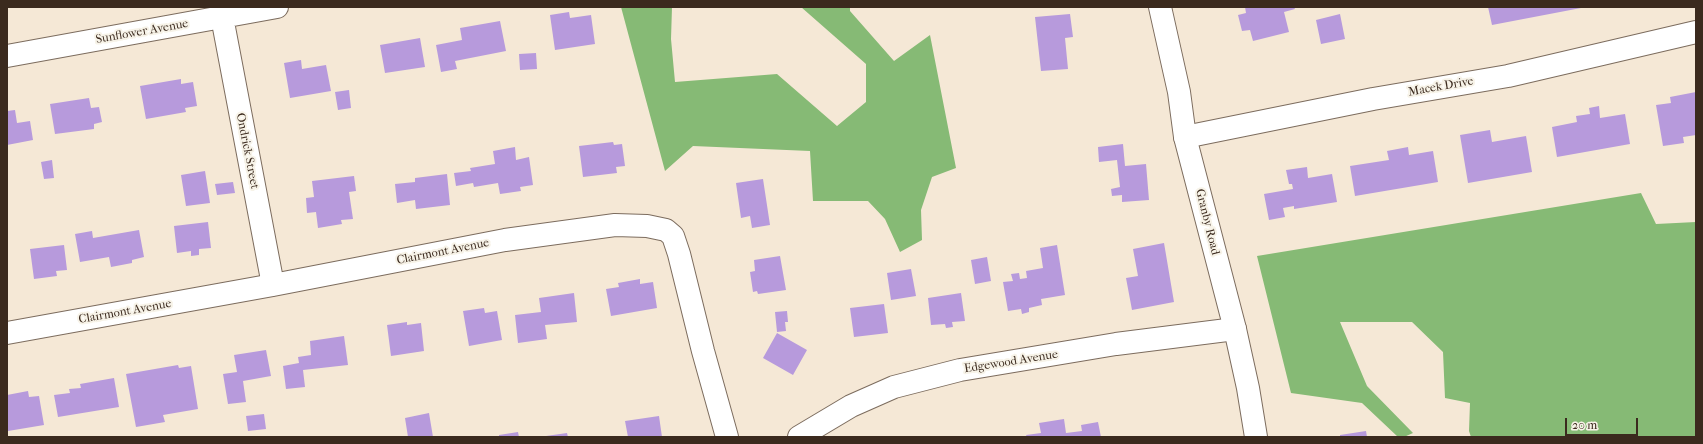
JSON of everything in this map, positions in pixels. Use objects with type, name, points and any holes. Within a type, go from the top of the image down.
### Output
[{"type":"street","name":"Sunflower Avenue","points":[[7,56],[277,7]]},
{"type":"street","name":"Granby Road","points":[[1160,7],[1186,137],[1235,329],[1248,388],[1256,437]]},
{"type":"street","name":"Ondrick Street","points":[[222,17],[273,285]]},
{"type":"street","name":"Macek Drive","points":[[1186,137],[1373,99],[1508,76],[1696,32]]},
{"type":"street","name":"Clairmont Avenue","points":[[7,334],[505,240],[615,225],[647,226],[666,230],[673,236],[679,254],[703,351],[728,437]]},
{"type":"street","name":"Edgewood Avenue","points":[[799,437],[851,406],[894,387],[945,374],[1116,344],[1235,329]]},
{"type":"green space","points":[[621,7],[672,7],[671,39],[675,82],[777,74],[837,126],[866,102],[866,64],[801,7],[850,7],[850,11],[894,61],[930,35],[956,168],[932,177],[921,210],[922,240],[900,252],[885,219],[868,201],[813,201],[810,151],[693,146],[665,171]]},
{"type":"green space","points":[[1641,193],[1656,224],[1696,222],[1696,437],[1471,437],[1469,431],[1470,403],[1445,398],[1443,352],[1412,322],[1340,322],[1367,386],[1413,433],[1404,437],[1398,437],[1362,403],[1291,393],[1257,256]]},
{"type":"building","points":[[1245,7],[1294,7],[1295,9],[1284,12],[1289,32],[1253,41],[1250,30],[1242,31],[1238,15],[1246,13]]},
{"type":"building","points":[[1488,7],[1581,7],[1581,8],[1492,25]]},
{"type":"building","points":[[569,12],[570,18],[591,15],[595,44],[555,50],[550,15]]},
{"type":"building","points":[[1070,14],[1073,37],[1065,38],[1068,69],[1041,71],[1035,17]]},
{"type":"building","points":[[1340,14],[1345,39],[1321,44],[1316,20]]},
{"type":"building","points":[[500,21],[506,51],[455,61],[457,69],[441,72],[436,45],[462,40],[460,28]]},
{"type":"building","points":[[420,38],[425,67],[385,73],[380,45]]},
{"type":"building","points":[[536,53],[537,69],[520,70],[519,54]]},
{"type":"building","points":[[301,60],[302,69],[326,65],[331,91],[290,98],[284,63]]},
{"type":"building","points":[[181,79],[181,84],[193,82],[197,106],[185,108],[186,112],[146,119],[140,86]]},
{"type":"building","points":[[349,90],[351,108],[338,110],[335,92]]},
{"type":"building","points":[[1696,92],[1696,135],[1683,137],[1684,143],[1663,146],[1656,105],[1671,103],[1670,97]]},
{"type":"building","points":[[89,98],[91,108],[99,107],[102,122],[94,124],[94,129],[55,134],[50,104]]},
{"type":"building","points":[[1599,106],[1600,118],[1625,114],[1630,144],[1557,157],[1552,127],[1577,122],[1576,116],[1590,114],[1589,108]]},
{"type":"building","points":[[15,110],[17,123],[30,121],[33,140],[7,145],[7,111]]},
{"type":"building","points":[[1490,130],[1492,142],[1526,136],[1532,172],[1468,183],[1460,135]]},
{"type":"building","points":[[613,142],[614,145],[622,144],[625,166],[616,167],[617,173],[583,177],[579,146]]},
{"type":"building","points":[[1123,144],[1125,166],[1146,164],[1149,200],[1122,202],[1122,195],[1112,196],[1111,189],[1120,187],[1117,160],[1099,162],[1098,147]]},
{"type":"building","points":[[515,147],[516,160],[529,157],[533,185],[520,187],[521,191],[500,194],[498,183],[474,187],[473,183],[456,186],[454,173],[471,171],[470,168],[495,164],[493,151]]},
{"type":"building","points":[[1408,147],[1409,155],[1433,151],[1438,182],[1355,196],[1350,166],[1389,160],[1387,151]]},
{"type":"building","points":[[52,160],[54,178],[44,179],[41,162]]},
{"type":"building","points":[[1307,167],[1308,178],[1332,174],[1337,202],[1294,209],[1294,206],[1283,208],[1285,217],[1269,220],[1264,194],[1293,189],[1292,184],[1289,184],[1286,170]]},
{"type":"building","points":[[205,171],[210,203],[186,206],[181,175]]},
{"type":"building","points":[[447,174],[450,205],[416,209],[415,200],[397,203],[395,184],[415,182],[415,178]]},
{"type":"building","points":[[354,176],[356,191],[349,192],[353,219],[341,220],[342,224],[318,228],[316,212],[307,213],[306,198],[314,197],[312,181]]},
{"type":"building","points":[[763,179],[770,225],[752,228],[750,216],[741,218],[736,183]]},
{"type":"building","points":[[233,182],[235,193],[217,195],[215,184]]},
{"type":"building","points":[[208,222],[211,248],[199,249],[199,255],[191,256],[191,251],[177,253],[174,226]]},
{"type":"building","points":[[139,230],[144,257],[132,260],[132,263],[111,267],[109,257],[80,262],[75,234],[92,231],[93,238]]},
{"type":"building","points":[[1164,243],[1174,302],[1132,310],[1126,278],[1138,276],[1133,249]]},
{"type":"building","points":[[64,245],[67,270],[56,271],[57,276],[34,279],[30,249]]},
{"type":"building","points":[[1057,245],[1065,295],[1041,299],[1042,305],[1029,308],[1029,312],[1022,314],[1021,309],[1008,311],[1003,282],[1013,281],[1011,274],[1019,273],[1020,279],[1027,278],[1026,271],[1043,268],[1040,248]]},
{"type":"building","points":[[780,256],[786,290],[758,294],[757,291],[753,292],[750,272],[755,271],[754,260]]},
{"type":"building","points":[[987,257],[991,281],[975,284],[971,260]]},
{"type":"building","points":[[911,269],[916,296],[891,300],[887,273]]},
{"type":"building","points":[[640,279],[640,284],[653,282],[657,308],[611,316],[606,289],[619,287],[618,283]]},
{"type":"building","points":[[574,293],[577,322],[545,325],[547,339],[518,343],[515,315],[541,312],[539,298]]},
{"type":"building","points":[[961,293],[965,321],[952,322],[953,327],[946,328],[945,324],[931,325],[928,298]]},
{"type":"building","points":[[884,304],[888,333],[854,337],[850,308]]},
{"type":"building","points":[[484,308],[485,313],[497,311],[502,340],[469,346],[463,311]]},
{"type":"building","points":[[787,311],[788,322],[785,322],[786,331],[777,332],[775,312]]},
{"type":"building","points":[[407,322],[407,325],[421,323],[424,351],[391,356],[387,325]]},
{"type":"building","points":[[777,333],[807,350],[793,375],[763,358]]},
{"type":"building","points":[[344,336],[348,365],[303,370],[305,387],[286,389],[283,366],[299,363],[298,357],[311,355],[310,341]]},
{"type":"building","points":[[266,350],[271,376],[243,381],[246,402],[228,404],[223,374],[237,372],[234,355]]},
{"type":"building","points":[[178,365],[179,368],[191,366],[198,409],[163,415],[165,422],[136,427],[126,374]]},
{"type":"building","points":[[114,378],[119,407],[58,417],[54,395],[70,393],[69,389],[81,388],[80,384]]},
{"type":"building","points":[[28,391],[29,397],[39,396],[44,425],[8,431],[7,395]]},
{"type":"building","points":[[429,413],[433,437],[408,437],[405,418]]},
{"type":"building","points":[[264,414],[266,429],[248,431],[246,416]]},
{"type":"building","points":[[659,416],[662,437],[628,437],[625,421]]},
{"type":"building","points":[[1064,419],[1066,433],[1082,431],[1081,425],[1098,422],[1101,437],[1027,437],[1026,435],[1041,433],[1039,423]]},
{"type":"building","points":[[1366,431],[1367,437],[1340,437],[1340,435]]},
{"type":"building","points":[[518,432],[519,437],[499,437],[499,435]]},
{"type":"building","points":[[567,433],[568,437],[546,437],[546,436]]}]
